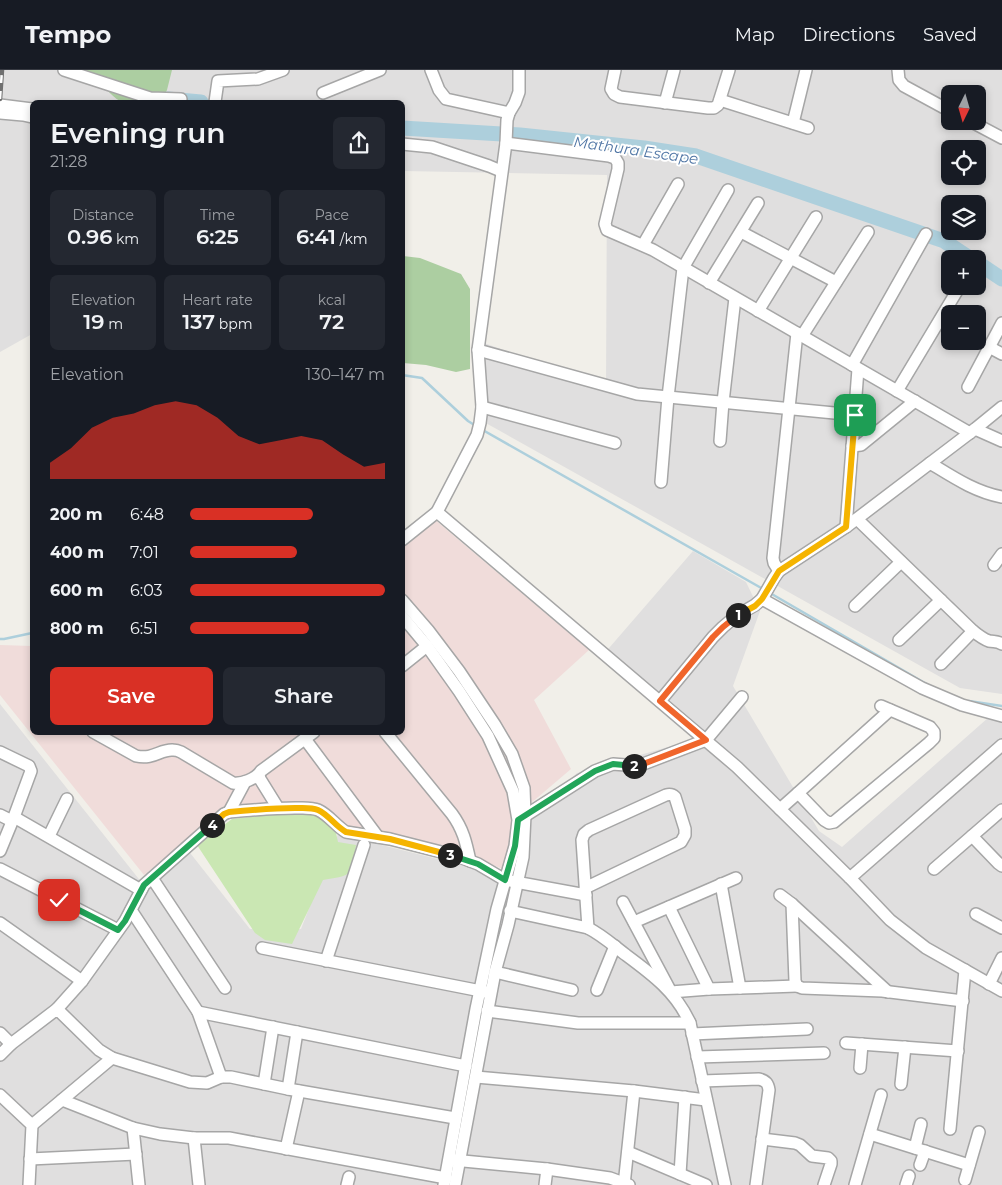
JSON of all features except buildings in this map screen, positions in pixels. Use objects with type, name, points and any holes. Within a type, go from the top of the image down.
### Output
[{"type":"street","points":[[64,70],[150,98],[181,99]]},
{"type":"street","points":[[215,100],[218,80],[258,79],[281,70]]},
{"type":"street","points":[[323,93],[380,70]]},
{"type":"street","points":[[431,70],[439,90],[446,99],[508,117]]},
{"type":"street","points":[[405,538],[437,512],[477,435],[480,423],[482,407],[478,350],[508,117],[519,92],[518,70]]},
{"type":"street","points":[[616,70],[611,89],[614,94],[620,97],[714,108],[720,100],[729,70]]},
{"type":"street","points":[[665,102],[674,70]]},
{"type":"street","points":[[793,124],[806,70]]},
{"type":"street","points":[[898,70],[899,80],[904,86],[941,106]]},
{"type":"street","points":[[720,100],[808,128]]},
{"type":"street","points":[[0,105],[30,108]]},
{"type":"street","points":[[4,113],[30,117]]},
{"type":"street","points":[[986,130],[1002,138]]},
{"type":"street","points":[[506,141],[615,158],[618,163],[618,169],[605,224],[607,230],[642,245],[915,401],[972,431],[1002,442]]},
{"type":"street","points":[[405,144],[432,147],[502,171]]},
{"type":"street","points":[[642,245],[678,184]]},
{"type":"street","points":[[661,482],[668,397],[683,268],[728,190]]},
{"type":"street","points":[[710,283],[758,203]]},
{"type":"street","points":[[758,311],[816,217]]},
{"type":"street","points":[[741,232],[836,282]]},
{"type":"street","points":[[777,574],[773,558],[788,409],[799,335],[868,232]]},
{"type":"street","points":[[846,527],[855,415],[855,367],[926,234]]},
{"type":"street","points":[[897,391],[955,295]]},
{"type":"street","points":[[720,441],[735,298]]},
{"type":"street","points":[[968,387],[1002,323]]},
{"type":"street","points":[[989,347],[1002,354]]},
{"type":"street","points":[[478,350],[637,394],[855,415]]},
{"type":"street","points":[[852,446],[861,445],[915,401]]},
{"type":"street","points":[[660,701],[723,627],[736,616],[755,606],[764,597],[777,574],[846,527],[1002,406]]},
{"type":"street","points":[[482,407],[615,443]]},
{"type":"street","points":[[930,463],[971,488],[1002,497]]},
{"type":"street","points":[[437,512],[737,766],[890,920],[926,948],[1002,992]]},
{"type":"street","points":[[856,519],[973,631],[990,641],[1000,640]]},
{"type":"street","points":[[994,565],[1002,554]]},
{"type":"street","points":[[856,606],[901,562]]},
{"type":"street","points":[[764,597],[922,688],[962,705],[1002,716]]},
{"type":"street","points":[[899,640],[941,600]]},
{"type":"street","points":[[62,1100],[133,1128],[160,1134],[194,1138],[229,1138],[448,1183],[476,1077],[488,1011],[485,991],[495,972],[508,925],[523,857],[522,818],[524,788],[512,754],[496,726],[459,671],[405,603]]},
{"type":"street","points":[[405,620],[427,646],[486,733],[514,791],[522,818],[497,909],[485,991],[455,1118],[454,1160]]},
{"type":"street","points":[[941,664],[973,631]]},
{"type":"street","points":[[405,664],[427,646]]},
{"type":"street","points":[[522,818],[595,771],[613,764],[638,766],[706,740],[742,697]]},
{"type":"street","points":[[780,808],[886,708],[930,727],[934,732],[934,738],[922,749],[834,822],[828,823],[824,820],[798,793]]},
{"type":"street","points":[[486,733],[496,726]]},
{"type":"street","points":[[98,735],[143,758],[173,750],[181,752],[234,783],[239,784],[259,775],[261,771],[310,736],[378,837]]},
{"type":"street","points":[[387,735],[459,824],[466,840],[470,861]]},
{"type":"street","points":[[850,878],[1001,749]]},
{"type":"street","points":[[0,752],[30,768],[30,776],[1,845]]},
{"type":"street","points":[[259,775],[278,808]]},
{"type":"street","points":[[229,812],[245,782]]},
{"type":"street","points":[[0,1055],[11,1044],[57,1009],[82,981],[125,921],[144,885],[224,814],[229,812],[278,808],[317,809],[326,814],[340,829],[346,832],[378,837],[470,861],[505,880],[586,892],[681,842],[685,835],[685,830],[673,795],[666,795],[584,834],[582,840],[586,892],[588,928]]},
{"type":"street","points":[[49,836],[67,799]]},
{"type":"street","points":[[934,869],[1002,810]]},
{"type":"street","points":[[0,815],[49,836],[141,890]]},
{"type":"street","points":[[972,836],[1002,866]]},
{"type":"street","points":[[326,962],[364,845]]},
{"type":"street","points":[[0,868],[118,930]]},
{"type":"street","points":[[152,878],[224,988]]},
{"type":"street","points":[[634,922],[736,878]]},
{"type":"street","points":[[721,884],[740,988]]},
{"type":"street","points":[[780,895],[888,992]]},
{"type":"street","points":[[623,902],[671,992],[684,1011],[691,1028],[725,1185]]},
{"type":"street","points":[[792,904],[795,981],[797,986]]},
{"type":"street","points":[[669,907],[709,989]]},
{"type":"street","points":[[131,910],[198,1012],[221,1077]]},
{"type":"street","points":[[510,911],[588,928],[598,933],[658,979],[671,992],[797,986],[802,988],[888,992],[963,1001]]},
{"type":"street","points":[[976,914],[1002,928]]},
{"type":"street","points":[[0,923],[82,981]]},
{"type":"street","points":[[597,990],[615,946]]},
{"type":"street","points":[[262,948],[326,962],[485,991]]},
{"type":"street","points":[[988,984],[1002,958]]},
{"type":"street","points":[[950,1129],[965,970]]},
{"type":"street","points":[[495,972],[572,990]]},
{"type":"street","points":[[57,1009],[99,1050],[112,1058],[190,1082],[206,1082],[221,1077],[231,1077],[293,1090],[455,1118]]},
{"type":"street","points":[[488,1011],[578,1023],[691,1028],[807,1029]]},
{"type":"street","points":[[198,1012],[466,1066]]},
{"type":"street","points":[[264,1084],[273,1027]]},
{"type":"street","points":[[286,1149],[297,1032]]},
{"type":"street","points":[[0,1033],[11,1044]]},
{"type":"street","points":[[846,1043],[958,1051]]},
{"type":"street","points":[[860,1068],[862,1044]]},
{"type":"street","points":[[901,1084],[905,1047]]},
{"type":"street","points":[[697,1057],[824,1053]]},
{"type":"street","points":[[28,1185],[32,1125],[112,1058]]},
{"type":"street","points":[[476,1077],[634,1091],[706,1100]]},
{"type":"street","points":[[702,1081],[760,1079],[768,1085],[769,1090],[756,1185]]},
{"type":"street","points":[[454,1160],[547,1169],[610,1178],[626,1184],[634,1091]]},
{"type":"street","points":[[0,1095],[32,1125]]},
{"type":"street","points":[[855,1185],[880,1095]]},
{"type":"street","points":[[680,1174],[685,1097]]},
{"type":"street","points":[[920,1124],[920,1165]]},
{"type":"street","points":[[133,1128],[139,1185]]},
{"type":"street","points":[[965,1180],[979,1132]]},
{"type":"street","points":[[870,1134],[969,1165]]},
{"type":"street","points":[[194,1138],[199,1185]]},
{"type":"street","points":[[762,1139],[794,1143],[800,1145],[812,1156],[828,1158],[831,1164],[824,1185]]},
{"type":"street","points":[[628,1152],[706,1185]]},
{"type":"street","points":[[30,1159],[136,1154]]},
{"type":"street","points":[[545,1185],[547,1169]]},
{"type":"shaded area","points":[[0,70],[1002,70],[1002,694],[960,688],[475,417],[484,343],[606,386],[607,175],[405,171],[405,100],[30,100],[30,335],[0,352]]},
{"type":"shaded area","points":[[434,519],[589,650],[534,700],[571,769],[517,815],[503,869],[470,856],[338,824],[224,810],[144,875],[32,735],[405,735],[405,546]]},
{"type":"shaded area","points":[[693,551],[746,582],[760,611],[733,686],[819,831],[842,847],[989,717],[1002,720],[1002,1185],[0,1185],[0,704],[142,883],[187,849],[250,929],[301,929],[338,834],[505,876],[529,817],[577,773],[696,739],[603,655]]},
{"type":"shaded area","points":[[0,645],[30,646],[30,732],[0,695]]},
{"type":"green space","points":[[83,70],[172,70],[167,90],[162,100],[119,100],[89,73]]},
{"type":"green space","points":[[405,256],[420,258],[461,274],[470,289],[470,369],[456,372],[426,365],[405,363]]},
{"type":"green space","points":[[292,812],[320,814],[328,817],[338,842],[356,845],[350,872],[341,877],[323,880],[292,944],[265,940],[255,933],[197,845],[232,819]]},
{"type":"waterway","name":"Mathura Escape","points":[[168,99],[179,100]]},
{"type":"waterway","name":"Mathura Escape","points":[[405,128],[520,135],[644,148],[696,156],[944,241],[958,250]]},
{"type":"waterway","name":"Mathura Escape","points":[[986,268],[1002,279]]},
{"type":"waterway","points":[[405,375],[422,378],[468,421],[476,426]]},
{"type":"waterway","points":[[481,429],[763,589]]},
{"type":"waterway","points":[[770,593],[930,686]]},
{"type":"waterway","points":[[0,639],[30,633]]},
{"type":"waterway","points":[[969,701],[1002,706]]},
{"type":"railway","points":[[0,99],[2,70]]},
{"type":"route","points":[[59,900],[118,930],[125,921],[144,885],[224,814],[278,808],[317,809],[326,814],[340,829],[346,832],[390,839],[457,856],[478,864],[505,880],[515,846],[518,820],[595,771],[613,764],[638,766],[706,740],[660,701],[723,627],[736,616],[755,606],[762,599],[779,571],[846,527],[855,415]]}]
